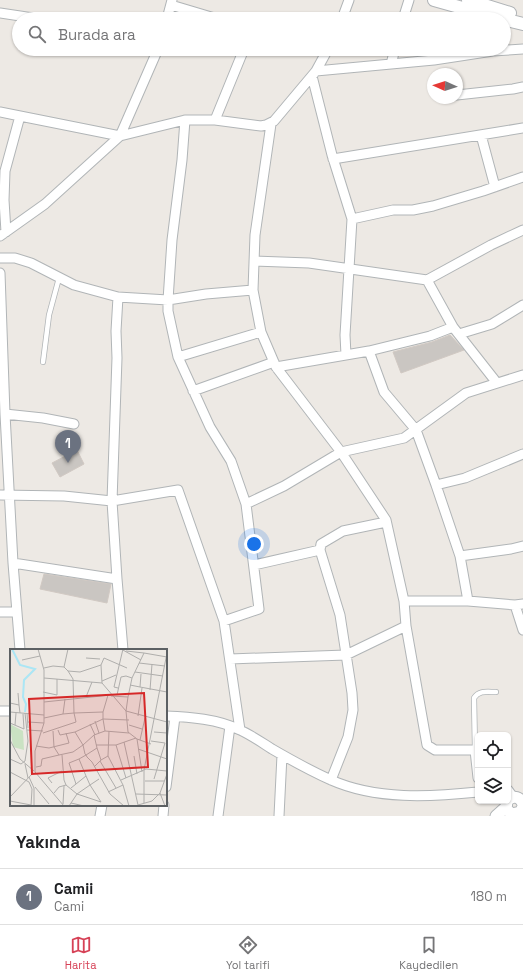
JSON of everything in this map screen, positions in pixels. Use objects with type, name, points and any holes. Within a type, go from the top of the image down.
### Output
[{"type":"main road","points":[[434,0],[477,12]]},
{"type":"main road","points":[[468,0],[507,12]]},
{"type":"main road","points":[[511,13],[523,17]]},
{"type":"main road","points":[[511,21],[523,24]]},
{"type":"street","points":[[345,12],[349,0]]},
{"type":"street","points":[[405,12],[409,0]]},
{"type":"street","points":[[169,12],[172,2],[199,12]]},
{"type":"street","points":[[0,13],[12,15]]},
{"type":"street","points":[[511,50],[523,49]]},
{"type":"street","points":[[3,234],[45,204],[120,136],[153,56]]},
{"type":"street","points":[[215,120],[241,56]]},
{"type":"street","points":[[0,112],[120,136],[185,120],[215,120],[261,126],[271,124],[274,121],[314,73],[322,56]]},
{"type":"street","points":[[391,64],[393,56]]},
{"type":"street","points":[[314,73],[460,56]]},
{"type":"street","points":[[314,73],[333,159],[352,219],[345,335],[346,355]]},
{"type":"street","points":[[463,94],[523,87]]},
{"type":"street","points":[[3,234],[2,192],[5,171],[20,116]]},
{"type":"street","points":[[185,120],[182,160],[172,240],[168,311],[178,357],[210,427],[231,461],[246,504],[259,608],[224,621]]},
{"type":"street","points":[[271,124],[255,235],[253,290],[261,332],[275,364],[341,452],[386,522],[404,600],[406,626],[427,745],[435,750],[475,750]]},
{"type":"street","points":[[333,159],[523,128]]},
{"type":"street","points":[[481,135],[495,187]]},
{"type":"street","points":[[352,219],[393,210],[413,210],[433,206],[523,177]]},
{"type":"street","points":[[254,261],[309,263],[427,280],[491,245],[523,230]]},
{"type":"street","points":[[0,258],[15,258],[31,263],[74,285],[118,297],[168,300],[206,294],[253,290]]},
{"type":"street","points":[[0,273],[3,410],[10,495],[16,612],[20,649]]},
{"type":"street","points":[[427,280],[456,330],[497,383]]},
{"type":"street","points":[[118,297],[112,501],[123,649]]},
{"type":"street","points":[[193,391],[275,364],[369,351],[456,330],[492,324],[523,305]]},
{"type":"street","points":[[178,357],[261,332]]},
{"type":"street","points":[[369,351],[384,392],[416,430],[460,556],[468,601]]},
{"type":"street","points":[[246,504],[284,486],[341,452],[404,438],[466,393],[523,375]]},
{"type":"street","points":[[3,410],[74,424]]},
{"type":"street","points":[[436,485],[465,478],[523,454]]},
{"type":"street","points":[[0,495],[64,496],[112,501],[178,490],[224,621],[240,730]]},
{"type":"street","points":[[332,780],[348,737],[352,720],[352,693],[340,615],[320,550],[321,544],[342,531],[386,522]]},
{"type":"street","points":[[460,556],[523,546]]},
{"type":"street","points":[[254,565],[320,550]]},
{"type":"street","points":[[13,563],[117,579]]},
{"type":"street","points":[[404,600],[468,601],[519,605],[523,630]]},
{"type":"street","points":[[0,612],[16,612]]},
{"type":"street","points":[[230,659],[346,655],[406,626]]},
{"type":"street","points":[[167,769],[170,716],[208,720],[230,726],[240,730],[282,755],[332,780],[362,790],[409,796],[475,792]]},
{"type":"street","points":[[218,816],[230,726]]},
{"type":"street","points":[[279,816],[282,755]]},
{"type":"street","points":[[496,816],[514,805]]},
{"type":"street","points":[[100,816],[102,806]]},
{"type":"street","points":[[163,816],[164,806]]},
{"type":"lane","points":[[43,362],[49,315],[59,278]]},
{"type":"lane","points":[[475,750],[474,698],[480,692],[496,692]]},
{"type":"building","points":[[450,335],[464,350],[401,373],[393,352],[432,342]]},
{"type":"building","points":[[77,450],[84,464],[60,477],[52,463]]},
{"type":"building","points":[[44,574],[111,584],[107,603],[40,589]]},
{"type":"place","name":"Camii","points":[[68,463]]}]
